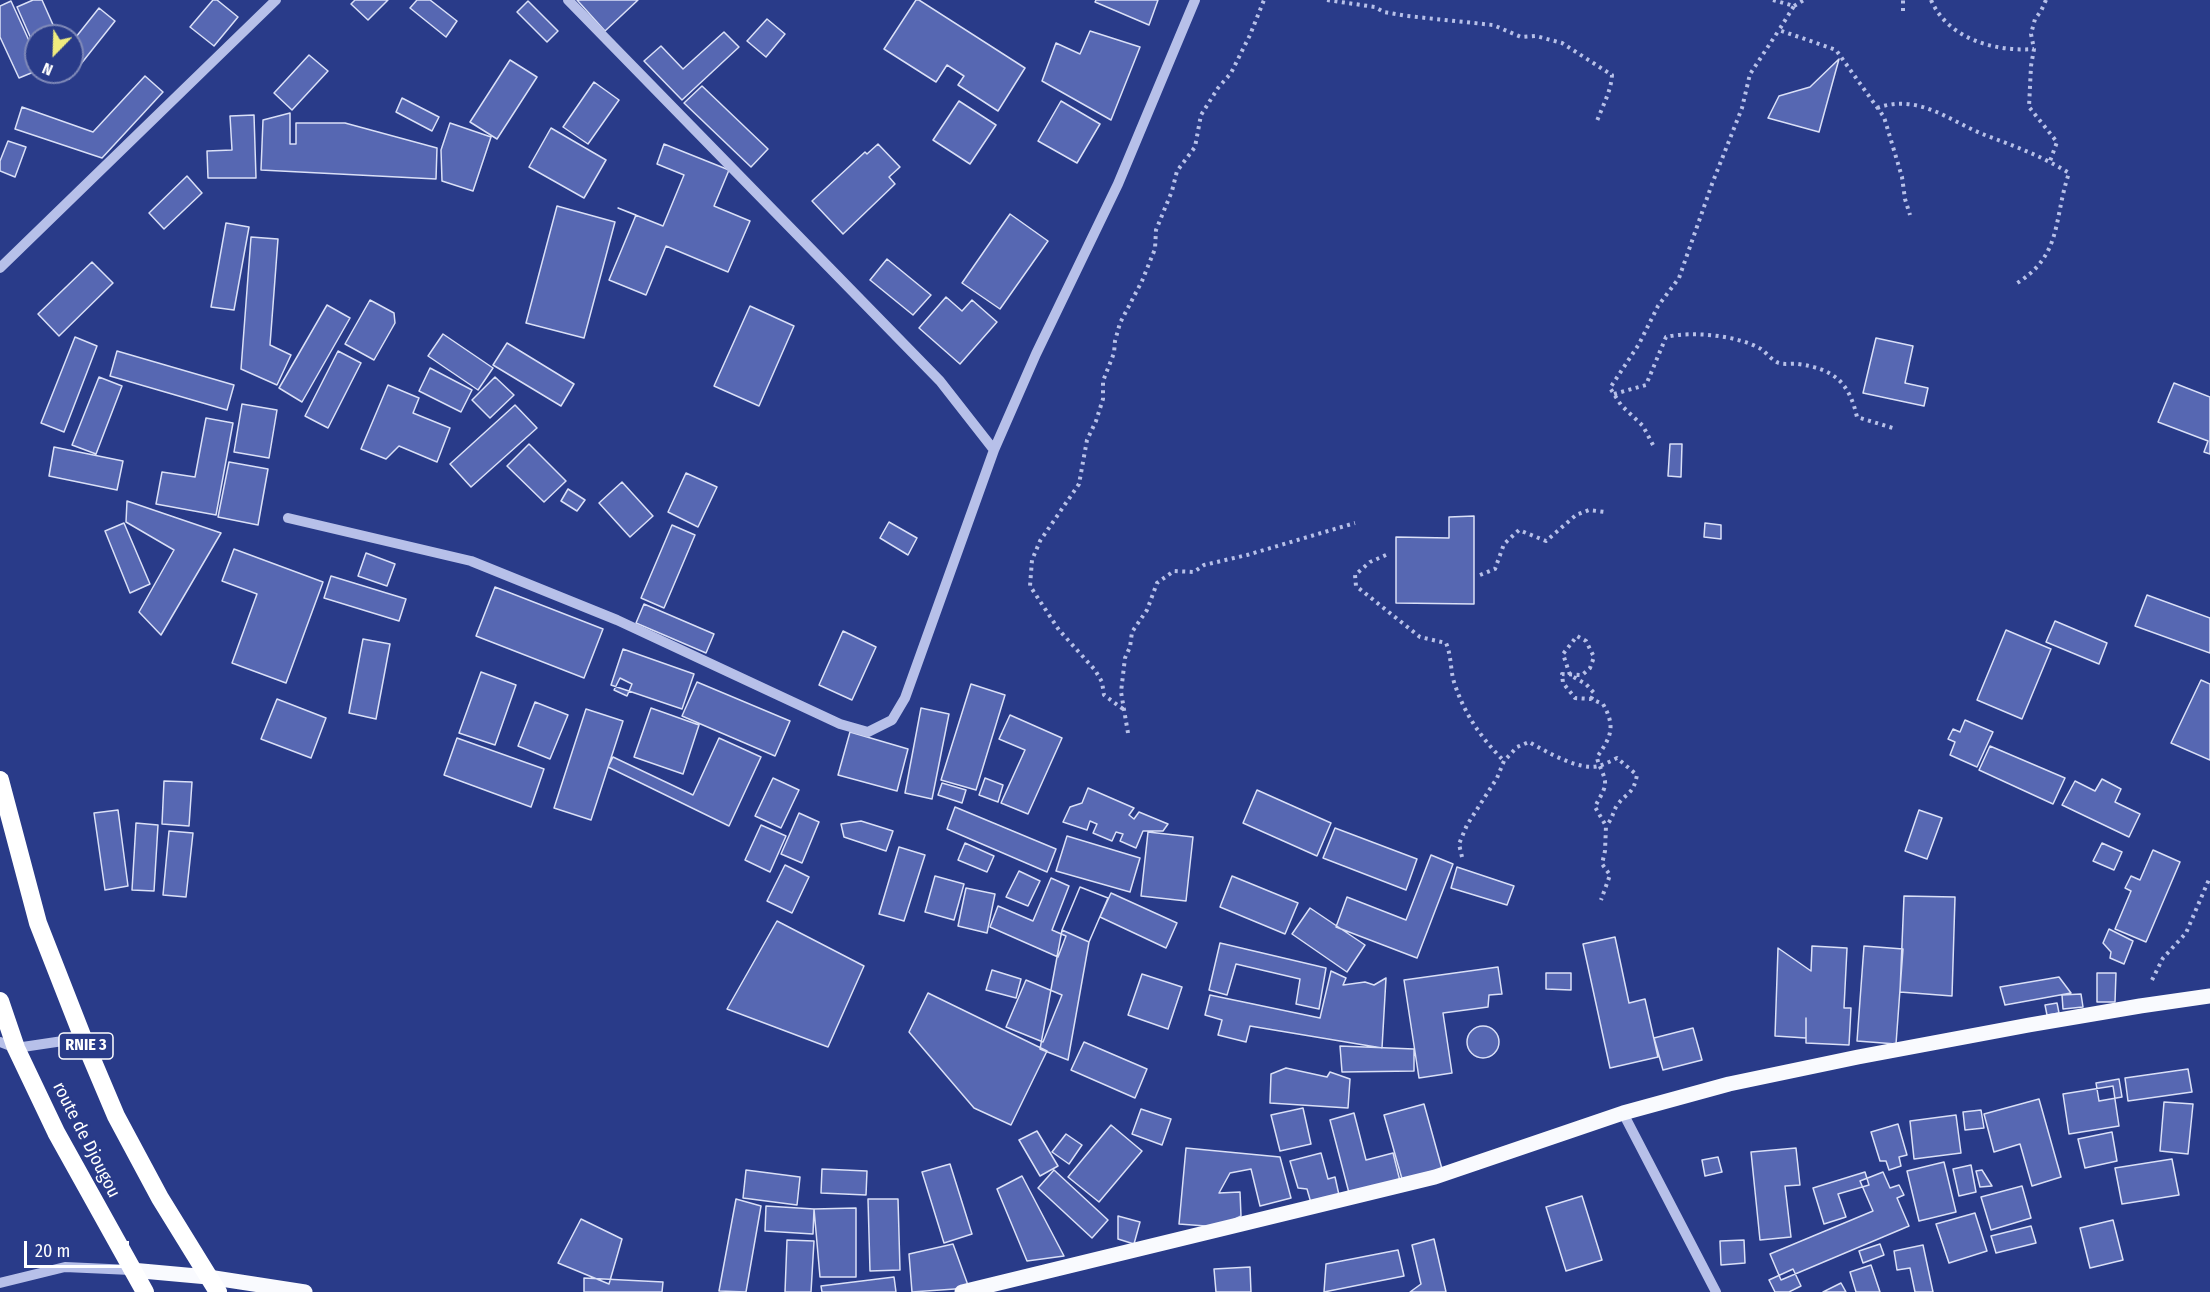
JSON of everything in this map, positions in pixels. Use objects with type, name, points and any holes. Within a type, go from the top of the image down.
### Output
[{"type":"highway","name":"RNIE 3","points":[[0,780],[38,923],[83,1038],[116,1116],[160,1198],[213,1284]]},
{"type":"highway","name":"route de Djougou","points":[[0,1001],[8,1045],[145,1292]]},
{"type":"main road","points":[[962,1292],[1435,1177],[1623,1113],[1729,1084],[1858,1057],[2140,1006],[2210,996]]},
{"type":"main road","points":[[131,1270],[213,1284],[305,1292]]},
{"type":"street","points":[[0,268],[276,0]]},
{"type":"street","points":[[568,0],[940,381],[994,450]]},
{"type":"street","points":[[288,518],[471,561],[617,620],[840,723],[868,732],[892,720],[905,698],[994,450],[1040,344],[1118,184],[1195,0]]},
{"type":"street","points":[[8,1045],[83,1038]]},
{"type":"street","points":[[1623,1113],[1716,1292]]},
{"type":"street","points":[[0,1283],[65,1267],[131,1270]]},
{"type":"path","points":[[1123,709],[1104,695],[1102,682],[1095,670],[1059,630],[1030,586],[1032,560],[1040,540],[1079,484],[1087,441],[1103,399],[1103,381],[1114,353],[1114,341],[1120,323],[1155,249],[1156,230],[1172,191],[1177,171],[1195,147],[1201,115],[1218,88],[1231,73],[1264,0]]},
{"type":"path","points":[[1327,0],[1375,7],[1384,12],[1407,16],[1492,25],[1521,37],[1536,36],[1562,43],[1612,75],[1611,89],[1605,98],[1597,121]]},
{"type":"path","points":[[1773,0],[1794,6]]},
{"type":"path","points":[[1653,445],[1643,426],[1621,405],[1610,388],[1639,344],[1658,306],[1679,278],[1742,108],[1750,74],[1794,6],[1804,0]]},
{"type":"path","points":[[1903,0],[1903,10]]},
{"type":"path","points":[[1931,0],[1943,20],[1970,39],[2017,51],[2034,49]]},
{"type":"path","points":[[2046,0],[2035,19],[2031,34],[2034,49],[2029,107],[2057,142],[2049,160]]},
{"type":"path","points":[[1779,30],[1836,50],[1884,117],[1886,130],[1902,177],[1905,200],[1911,215]]},
{"type":"path","points":[[1877,108],[1892,103],[1933,109],[1984,135],[2049,160],[2068,173],[2061,195],[2054,240],[2038,267],[2014,285]]},
{"type":"path","points":[[1614,394],[1646,385],[1666,337],[1681,334],[1732,338],[1760,349],[1780,364],[1798,364],[1835,374],[1852,397],[1857,417],[1896,429]]},
{"type":"path","points":[[1480,575],[1495,569],[1504,544],[1518,530],[1546,540],[1576,515],[1589,510],[1605,512]]},
{"type":"path","points":[[1128,733],[1121,682],[1132,632],[1147,610],[1157,583],[1174,570],[1194,572],[1204,566],[1354,523]]},
{"type":"path","points":[[1386,555],[1370,562],[1355,575],[1356,586],[1420,637],[1446,643],[1450,653],[1454,683],[1465,712],[1488,745],[1504,761]]},
{"type":"path","points":[[1591,699],[1594,693],[1586,684],[1570,675],[1563,654],[1576,636],[1586,640],[1594,657],[1590,668],[1582,675],[1570,675],[1562,674],[1563,683],[1575,698],[1591,699],[1603,704],[1610,714],[1611,734],[1596,757],[1598,766],[1605,777],[1605,786],[1595,807],[1606,826],[1602,864],[1610,875],[1601,900]]},
{"type":"path","points":[[1462,857],[1459,844],[1467,825],[1497,778],[1504,761],[1517,747],[1529,742],[1561,759],[1586,767],[1598,766],[1617,758],[1637,775],[1634,788],[1617,805],[1614,818],[1606,826]]},
{"type":"path","points":[[2140,1006],[2163,958],[2186,933],[2210,877]]},
{"type":"building","points":[[33,0],[42,0],[53,24],[25,24],[17,7]]},
{"type":"building","points":[[213,0],[217,0],[238,17],[214,46],[190,27]]},
{"type":"building","points":[[355,0],[388,0],[368,20],[351,4]]},
{"type":"building","points":[[417,0],[430,0],[457,21],[446,37],[410,8]]},
{"type":"building","points":[[577,0],[638,0],[605,31]]},
{"type":"building","points":[[916,0],[1025,68],[998,111],[958,85],[964,76],[947,65],[936,82],[884,49]]},
{"type":"building","points":[[1096,0],[1158,0],[1149,25],[1095,2]]},
{"type":"building","points":[[11,1],[24,30],[24,76],[19,78],[0,37],[0,6]]},
{"type":"building","points":[[528,1],[558,31],[547,42],[517,12]]},
{"type":"building","points":[[99,8],[115,21],[84,60],[84,27]]},
{"type":"building","points":[[767,19],[785,34],[766,57],[747,41]]},
{"type":"building","points":[[1090,31],[1140,47],[1111,120],[1042,81],[1056,43],[1080,54]]},
{"type":"building","points":[[724,32],[739,47],[682,100],[644,61],[661,46],[683,69]]},
{"type":"building","points":[[309,55],[328,71],[292,110],[274,93]]},
{"type":"building","points":[[1839,59],[1819,132],[1768,118],[1779,96],[1810,87]]},
{"type":"building","points":[[510,60],[537,77],[497,139],[470,122]]},
{"type":"building","points":[[145,76],[163,92],[102,158],[15,129],[22,107],[93,132]]},
{"type":"building","points":[[594,82],[619,100],[588,144],[563,127]]},
{"type":"building","points":[[702,86],[768,149],[751,167],[684,103]]},
{"type":"building","points":[[402,98],[439,117],[432,131],[396,112]]},
{"type":"building","points":[[959,101],[996,125],[970,164],[933,140]]},
{"type":"building","points":[[1061,101],[1100,124],[1077,163],[1038,141]]},
{"type":"building","points":[[290,113],[290,144],[296,144],[296,123],[345,123],[437,148],[436,179],[261,170],[263,120]]},
{"type":"building","points":[[254,115],[256,178],[208,178],[207,151],[232,150],[230,116]]},
{"type":"building","points":[[450,123],[491,137],[473,191],[442,181],[441,150]]},
{"type":"building","points":[[551,128],[606,160],[584,198],[529,167]]},
{"type":"building","points":[[8,141],[26,147],[15,177],[0,171],[0,161]]},
{"type":"building","points":[[664,144],[729,170],[714,206],[750,221],[728,272],[666,246],[646,295],[609,280],[636,215],[663,226],[684,175],[657,164]]},
{"type":"building","points":[[878,144],[900,167],[889,177],[895,184],[843,234],[812,201],[865,152],[867,154]]},
{"type":"building","points":[[187,176],[202,193],[164,229],[149,213]]},
{"type":"building","points":[[557,206],[615,222],[584,338],[526,323]]},
{"type":"building","points":[[1010,214],[1048,241],[1000,309],[962,283]]},
{"type":"building","points":[[226,223],[249,227],[234,310],[211,307]]},
{"type":"building","points":[[251,237],[278,239],[270,345],[291,355],[277,385],[241,369]]},
{"type":"building","points":[[887,259],[931,295],[913,315],[870,280]]},
{"type":"building","points":[[92,262],[113,283],[59,336],[38,314]]},
{"type":"building","points":[[946,297],[962,311],[972,300],[997,322],[960,364],[919,328]]},
{"type":"building","points":[[370,300],[394,313],[395,323],[374,360],[345,344]]},
{"type":"building","points":[[327,305],[350,318],[302,402],[279,388]]},
{"type":"building","points":[[750,306],[794,326],[759,406],[714,386]]},
{"type":"building","points":[[443,334],[493,368],[478,390],[428,356]]},
{"type":"building","points":[[75,337],[97,346],[64,432],[41,423]]},
{"type":"building","points":[[1876,338],[1913,346],[1905,383],[1928,388],[1924,406],[1863,393]]},
{"type":"building","points":[[507,343],[574,384],[561,406],[493,365]]},
{"type":"building","points":[[117,351],[234,385],[227,410],[110,376]]},
{"type":"building","points":[[338,351],[361,363],[328,428],[305,416]]},
{"type":"building","points":[[430,368],[472,390],[461,412],[419,391]]},
{"type":"building","points":[[99,377],[122,386],[96,454],[72,445]]},
{"type":"building","points":[[495,377],[514,395],[490,418],[472,400]]},
{"type":"building","points":[[2174,383],[2210,397],[2210,454],[2204,452],[2208,441],[2158,422]]},
{"type":"building","points":[[388,385],[419,398],[413,413],[450,428],[437,462],[399,446],[386,459],[361,449]]},
{"type":"building","points":[[242,404],[277,410],[269,458],[234,452]]},
{"type":"building","points":[[515,405],[537,428],[471,487],[450,464]]},
{"type":"building","points":[[206,418],[233,423],[216,515],[156,504],[162,472],[195,477]]},
{"type":"building","points":[[529,444],[566,481],[544,502],[507,466]]},
{"type":"building","points":[[1670,444],[1682,444],[1681,477],[1668,476]]},
{"type":"building","points":[[54,447],[123,461],[117,490],[49,476]]},
{"type":"building","points":[[229,462],[268,469],[258,525],[218,517]]},
{"type":"building","points":[[686,473],[717,487],[698,527],[668,512]]},
{"type":"building","points":[[622,482],[653,516],[630,537],[599,503]]},
{"type":"building","points":[[568,489],[585,500],[577,511],[561,501]]},
{"type":"building","points":[[127,501],[221,533],[161,635],[139,612],[174,550],[126,522]]},
{"type":"building","points":[[1474,516],[1474,604],[1396,603],[1396,537],[1449,538],[1449,517]]},
{"type":"building","points":[[889,522],[917,538],[908,555],[880,538]]},
{"type":"building","points":[[124,523],[150,584],[130,593],[105,531]]},
{"type":"building","points":[[1705,523],[1721,525],[1721,539],[1704,537]]},
{"type":"building","points":[[672,525],[695,535],[664,608],[641,598]]},
{"type":"building","points":[[234,549],[323,582],[286,683],[232,663],[257,594],[222,581]]},
{"type":"building","points":[[366,553],[395,564],[387,586],[358,576]]},
{"type":"building","points":[[331,576],[406,599],[399,621],[324,598]]},
{"type":"building","points":[[495,587],[603,629],[584,678],[476,636]]},
{"type":"building","points":[[2147,595],[2210,618],[2210,653],[2135,626]]},
{"type":"building","points":[[644,604],[714,634],[706,653],[636,623]]},
{"type":"building","points":[[2055,621],[2107,643],[2099,664],[2046,642]]},
{"type":"building","points":[[2006,630],[2051,649],[2022,719],[1977,700]]},
{"type":"building","points":[[843,631],[876,647],[852,700],[819,685]]},
{"type":"building","points":[[363,639],[390,644],[376,719],[349,713]]},
{"type":"building","points":[[623,649],[694,674],[682,709],[611,685]]},
{"type":"building","points":[[481,672],[516,685],[495,745],[459,733]]},
{"type":"building","points":[[620,678],[632,684],[627,696],[614,690]]},
{"type":"building","points":[[2201,680],[2210,684],[2210,760],[2171,743]]},
{"type":"building","points":[[697,682],[790,721],[775,756],[682,716]]},
{"type":"building","points":[[971,684],[1005,695],[976,790],[941,780]]},
{"type":"building","points":[[277,699],[326,718],[311,758],[261,739]]},
{"type":"building","points":[[535,702],[568,715],[550,759],[518,746]]},
{"type":"building","points":[[651,708],[699,725],[683,774],[634,757]]},
{"type":"building","points":[[921,708],[949,714],[932,799],[905,793]]},
{"type":"building","points":[[586,709],[623,721],[591,820],[554,808]]},
{"type":"building","points":[[1010,715],[1062,738],[1028,814],[1001,803],[1025,750],[999,739]]},
{"type":"building","points":[[1965,720],[1993,732],[1977,767],[1950,755],[1955,742],[1948,739],[1953,729],[1960,732]]},
{"type":"building","points":[[850,732],[908,749],[897,791],[838,775]]},
{"type":"building","points":[[457,738],[544,769],[531,807],[444,775]]},
{"type":"building","points":[[719,738],[761,757],[729,826],[608,767],[613,757],[693,795]]},
{"type":"building","points":[[1990,746],[2065,778],[2053,804],[1979,770]]},
{"type":"building","points":[[773,778],[799,790],[781,828],[755,816]]},
{"type":"building","points":[[985,778],[1003,785],[998,802],[979,795]]},
{"type":"building","points":[[2102,779],[2121,789],[2115,802],[2140,814],[2129,837],[2062,805],[2075,781],[2095,791]]},
{"type":"building","points":[[164,781],[192,782],[189,826],[162,824]]},
{"type":"building","points":[[942,783],[966,790],[962,803],[938,795]]},
{"type":"building","points":[[1088,788],[1134,808],[1129,815],[1134,819],[1139,812],[1168,824],[1163,831],[1143,831],[1136,848],[1120,841],[1123,834],[1116,832],[1112,841],[1093,833],[1097,824],[1090,821],[1087,830],[1063,822],[1070,807],[1082,803]]},
{"type":"building","points":[[1257,790],[1331,823],[1317,856],[1243,823]]},
{"type":"building","points":[[955,807],[1056,849],[1047,872],[947,829]]},
{"type":"building","points":[[118,810],[128,886],[105,890],[94,813]]},
{"type":"building","points":[[1919,810],[1942,818],[1927,859],[1905,851]]},
{"type":"building","points":[[799,813],[819,822],[802,863],[781,854]]},
{"type":"building","points":[[861,821],[893,831],[886,851],[844,837],[841,824]]},
{"type":"building","points":[[136,823],[158,825],[154,891],[132,890]]},
{"type":"building","points":[[761,825],[786,836],[770,872],[745,860]]},
{"type":"building","points":[[1335,828],[1417,859],[1406,890],[1323,858]]},
{"type":"building","points":[[169,831],[193,833],[186,897],[163,895]]},
{"type":"building","points":[[1148,832],[1193,837],[1186,901],[1141,896]]},
{"type":"building","points":[[1067,836],[1140,858],[1130,892],[1056,871]]},
{"type":"building","points":[[965,843],[994,856],[987,872],[958,860]]},
{"type":"building","points":[[2102,843],[2122,852],[2114,870],[2093,861]]},
{"type":"building","points":[[899,847],[925,855],[904,921],[879,914]]},
{"type":"building","points":[[2153,850],[2180,862],[2146,942],[2115,929],[2131,891],[2125,888],[2131,876],[2140,880]]},
{"type":"building","points":[[1431,855],[1453,864],[1417,958],[1336,927],[1347,897],[1406,920]]},
{"type":"building","points":[[785,865],[809,877],[792,913],[767,901]]},
{"type":"building","points":[[1457,867],[1514,886],[1507,905],[1451,888]]},
{"type":"building","points":[[1019,871],[1040,881],[1028,906],[1006,897]]},
{"type":"building","points":[[935,876],[964,884],[954,920],[925,912]]},
{"type":"building","points":[[1232,876],[1298,903],[1285,934],[1220,907]]},
{"type":"building","points":[[1051,878],[1069,886],[1052,930],[1066,936],[1058,957],[990,927],[998,906],[1033,921]]},
{"type":"building","points":[[1080,887],[1108,898],[1089,942],[1068,1060],[1040,1049],[1062,930]]},
{"type":"building","points":[[1080,887],[1108,898],[1089,942],[1062,930]]},
{"type":"building","points":[[966,888],[995,894],[987,933],[958,926]]},
{"type":"building","points":[[1111,893],[1177,923],[1166,948],[1100,917]]},
{"type":"building","points":[[1904,896],[1955,897],[1952,996],[1900,992]]},
{"type":"building","points":[[1310,908],[1365,945],[1347,972],[1292,934]]},
{"type":"building","points":[[777,921],[864,966],[828,1047],[727,1009]]},
{"type":"building","points":[[2109,929],[2133,941],[2124,964],[2110,958],[2111,952],[2103,943]]},
{"type":"building","points":[[1615,937],[1629,1003],[1645,999],[1658,1057],[1610,1068],[1583,944]]},
{"type":"building","points":[[1220,943],[1326,968],[1319,1009],[1296,1004],[1300,979],[1236,964],[1227,995],[1209,990]]},
{"type":"building","points":[[1812,946],[1847,948],[1844,1008],[1851,1008],[1849,1045],[1806,1043],[1806,1038],[1775,1036],[1778,948],[1811,971]]},
{"type":"building","points":[[1864,946],[1903,949],[1896,1044],[1857,1041]]},
{"type":"building","points":[[1498,967],[1502,994],[1489,995],[1488,1007],[1443,1013],[1452,1073],[1419,1078],[1404,980]]},
{"type":"building","points":[[992,970],[1021,979],[1016,998],[986,990]]},
{"type":"building","points":[[1331,971],[1346,978],[1343,985],[1365,982],[1374,985],[1386,978],[1382,1048],[1250,1026],[1246,1042],[1218,1035],[1222,1020],[1205,1015],[1210,995],[1320,1018]]},
{"type":"building","points":[[1546,973],[1571,973],[1571,990],[1546,989]]},
{"type":"building","points":[[2097,973],[2116,973],[2115,1002],[2097,1002]]},
{"type":"building","points":[[1142,974],[1182,987],[1168,1029],[1128,1015]]},
{"type":"building","points":[[2059,977],[2071,993],[2005,1005],[2000,987]]},
{"type":"building","points":[[1026,980],[1062,995],[1043,1042],[1006,1027]]},
{"type":"building","points":[[928,993],[1047,1051],[1011,1125],[974,1108],[909,1032]]},
{"type":"building","points":[[2081,994],[2083,1007],[2063,1009],[2062,995]]},
{"type":"building","points":[[2057,1003],[2059,1013],[2047,1015],[2045,1005]]},
{"type":"building","points":[[1483,1026],[1495,1030],[1499,1042],[1495,1054],[1483,1058],[1471,1054],[1467,1042],[1471,1030]]},
{"type":"building","points":[[1693,1028],[1702,1060],[1663,1070],[1654,1038]]},
{"type":"building","points":[[1084,1042],[1147,1069],[1135,1098],[1071,1070]]},
{"type":"building","points":[[1340,1046],[1414,1049],[1414,1071],[1342,1072]]},
{"type":"building","points":[[1286,1068],[1327,1077],[1330,1072],[1350,1079],[1348,1108],[1270,1103],[1271,1074]]},
{"type":"building","points":[[2188,1069],[2192,1092],[2128,1101],[2125,1078]]},
{"type":"building","points":[[2119,1079],[2122,1097],[2099,1101],[2096,1083]]},
{"type":"building","points":[[2113,1086],[2119,1126],[2069,1134],[2063,1094]]},
{"type":"building","points":[[2039,1099],[2061,1177],[2032,1186],[2020,1144],[1994,1152],[1984,1114]]},
{"type":"building","points":[[2164,1102],[2193,1104],[2188,1154],[2160,1151]]},
{"type":"building","points":[[1424,1104],[1442,1169],[1402,1179],[1384,1115]]},
{"type":"building","points":[[1303,1108],[1311,1144],[1280,1151],[1271,1115]]},
{"type":"building","points":[[1141,1109],[1171,1119],[1162,1145],[1132,1134]]},
{"type":"building","points":[[1981,1110],[1984,1128],[1965,1130],[1963,1112]]},
{"type":"building","points":[[1354,1113],[1366,1160],[1393,1153],[1400,1181],[1349,1193],[1330,1120]]},
{"type":"building","points":[[1956,1115],[1961,1153],[1914,1159],[1910,1121]]},
{"type":"building","points":[[1898,1124],[1907,1155],[1899,1157],[1901,1166],[1889,1170],[1886,1161],[1880,1161],[1871,1132]]},
{"type":"building","points":[[1111,1125],[1142,1151],[1099,1202],[1068,1177]]},
{"type":"building","points":[[1037,1131],[1058,1166],[1040,1176],[1019,1140]]},
{"type":"building","points":[[2112,1132],[2117,1161],[2085,1168],[2078,1139]]},
{"type":"building","points":[[1066,1134],[1082,1145],[1069,1164],[1052,1152]]},
{"type":"building","points":[[1186,1148],[1280,1157],[1291,1198],[1260,1206],[1251,1169],[1230,1173],[1219,1193],[1240,1192],[1241,1216],[1219,1227],[1179,1224]]},
{"type":"building","points":[[1796,1148],[1800,1185],[1785,1186],[1791,1237],[1760,1240],[1751,1152]]},
{"type":"building","points":[[1321,1153],[1328,1179],[1335,1177],[1339,1195],[1311,1203],[1307,1189],[1298,1188],[1290,1161]]},
{"type":"building","points":[[1718,1157],[1722,1172],[1705,1176],[1702,1160]]},
{"type":"building","points":[[2172,1159],[2179,1195],[2122,1204],[2115,1168]]},
{"type":"building","points":[[1944,1162],[1956,1212],[1919,1221],[1907,1171]]},
{"type":"building","points":[[950,1164],[972,1234],[944,1243],[922,1172]]},
{"type":"building","points":[[1971,1165],[1976,1192],[1959,1196],[1953,1169]]},
{"type":"building","points":[[822,1169],[867,1171],[866,1195],[821,1193]]},
{"type":"building","points":[[746,1170],[800,1177],[797,1205],[743,1198]]},
{"type":"building","points":[[1054,1170],[1108,1220],[1092,1238],[1038,1188]]},
{"type":"building","points":[[1982,1170],[1992,1186],[1980,1187],[1976,1171]]},
{"type":"building","points":[[1865,1172],[1869,1185],[1838,1194],[1846,1217],[1824,1224],[1813,1188]]},
{"type":"building","points":[[1883,1172],[1890,1188],[1899,1185],[1904,1195],[1897,1198],[1909,1226],[1781,1280],[1770,1254],[1873,1211],[1860,1181]]},
{"type":"building","points":[[1022,1176],[1064,1256],[1027,1261],[997,1189]]},
{"type":"building","points":[[2022,1186],[2031,1218],[1991,1230],[1981,1197]]},
{"type":"building","points":[[1582,1196],[1602,1260],[1566,1271],[1546,1207]]},
{"type":"building","points":[[736,1199],[761,1206],[746,1292],[719,1291]]},
{"type":"building","points":[[868,1199],[898,1199],[900,1270],[870,1271]]},
{"type":"building","points":[[766,1206],[814,1209],[813,1234],[765,1231]]},
{"type":"building","points":[[856,1208],[856,1277],[820,1277],[814,1209]]},
{"type":"building","points":[[1975,1213],[1987,1251],[1949,1263],[1936,1224]]},
{"type":"building","points":[[1118,1216],[1140,1222],[1134,1244],[1118,1239]]},
{"type":"building","points":[[581,1219],[622,1239],[609,1284],[558,1263]]},
{"type":"building","points":[[2113,1220],[2123,1260],[2090,1268],[2080,1228]]},
{"type":"building","points":[[2031,1226],[2036,1243],[1996,1253],[1991,1236]]},
{"type":"building","points":[[1434,1239],[1446,1292],[1410,1292],[1421,1284],[1412,1245]]},
{"type":"building","points":[[787,1240],[814,1241],[811,1292],[785,1292]]},
{"type":"building","points":[[1744,1240],[1745,1263],[1721,1265],[1720,1241]]},
{"type":"building","points":[[953,1244],[969,1288],[912,1292],[909,1254]]},
{"type":"building","points":[[1880,1244],[1884,1255],[1863,1263],[1859,1251]]},
{"type":"building","points":[[1923,1245],[1933,1292],[1915,1292],[1910,1268],[1897,1270],[1894,1251]]},
{"type":"building","points":[[1398,1250],[1404,1276],[1324,1292],[1326,1264]]},
{"type":"building","points":[[1871,1265],[1880,1292],[1856,1292],[1850,1272]]},
{"type":"building","points":[[1250,1267],[1251,1292],[1216,1292],[1214,1269]]},
{"type":"building","points":[[1793,1269],[1801,1286],[1789,1292],[1775,1292],[1769,1280]]},
{"type":"building","points":[[894,1277],[896,1292],[822,1292],[821,1286]]},
{"type":"building","points":[[584,1278],[663,1282],[662,1292],[584,1292]]},
{"type":"building","points":[[1841,1283],[1846,1292],[1823,1292]]}]
